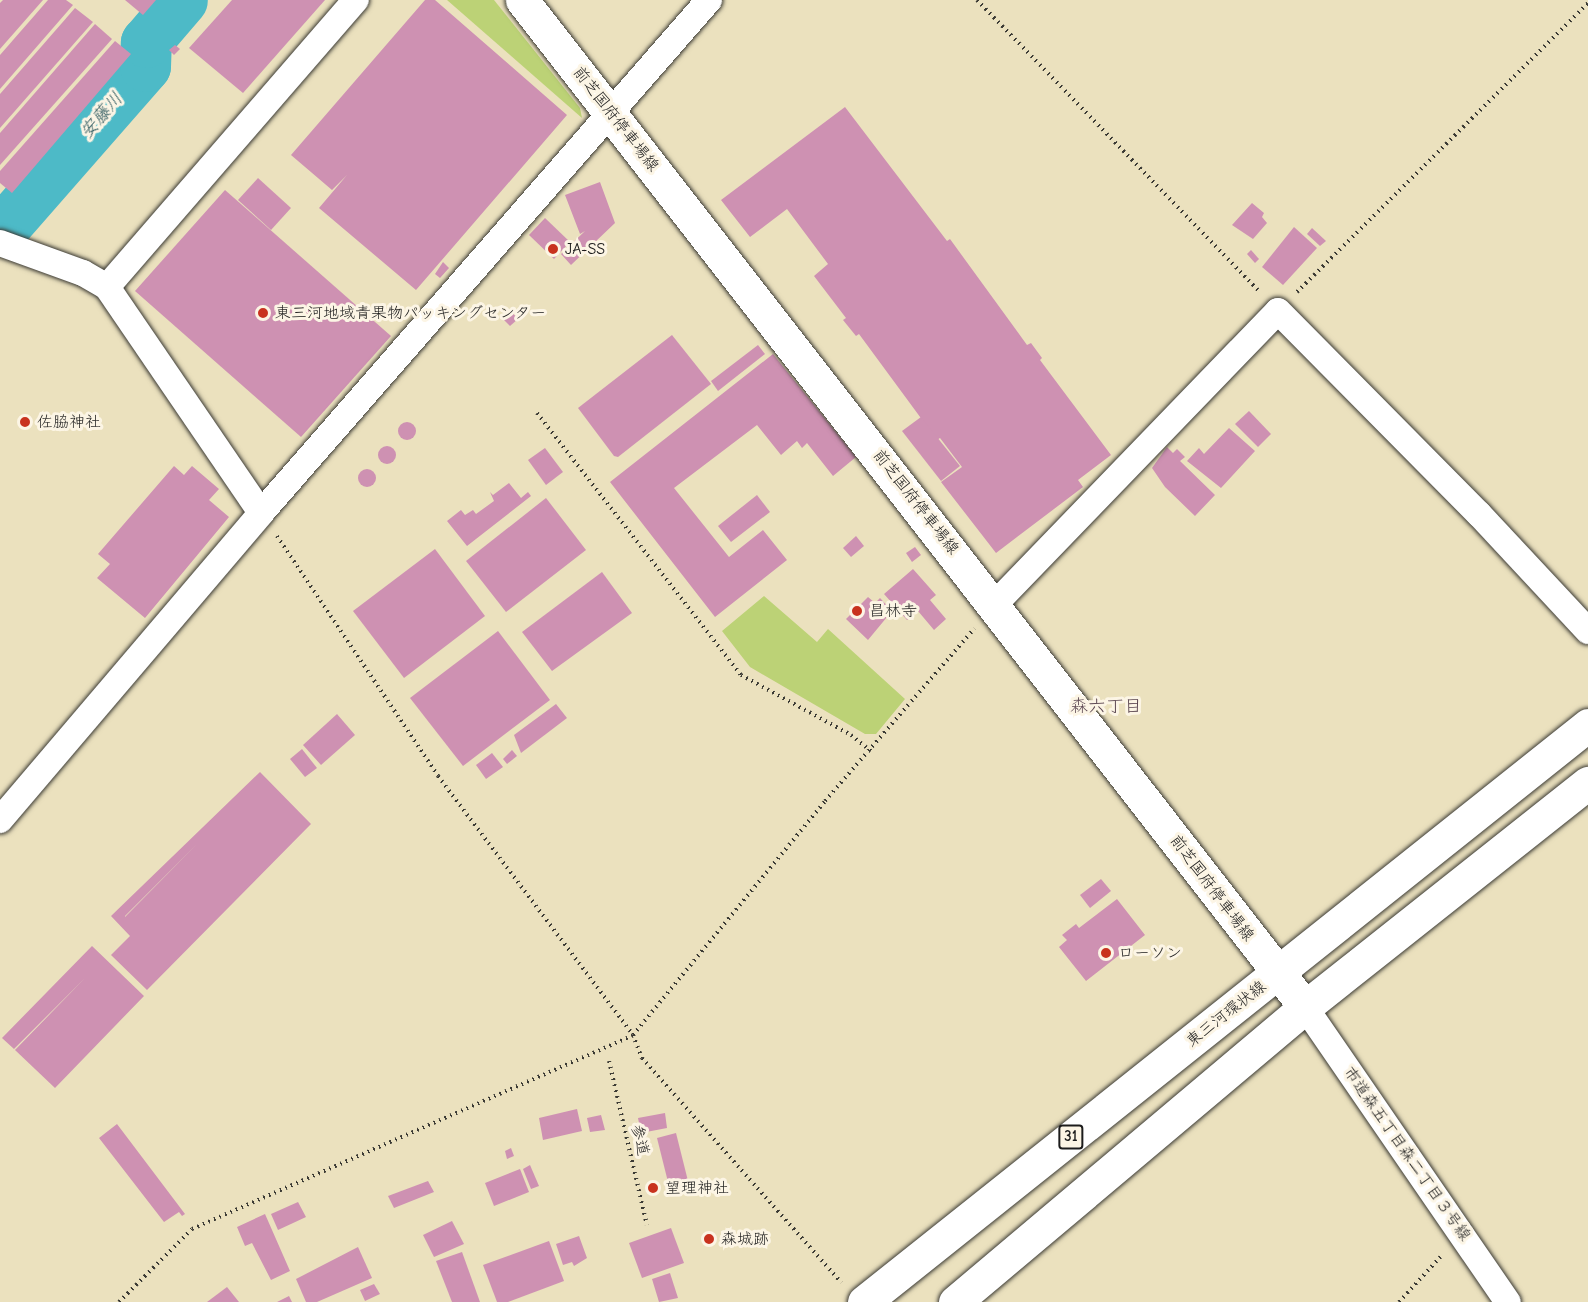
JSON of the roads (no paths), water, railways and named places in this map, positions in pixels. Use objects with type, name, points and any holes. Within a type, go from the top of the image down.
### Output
[{"type":"main road","name":"前芝国府停車場線","points":[[522,0],[995,604],[1305,1007]]},
{"type":"main road","name":"東三河環状線","points":[[855,1295],[1278,973],[1588,725]]},
{"type":"main road","points":[[955,1302],[1305,1007],[1588,783]]},
{"type":"street","points":[[107,287],[356,0]]},
{"type":"street","points":[[0,820],[261,513],[709,0]]},
{"type":"street","points":[[0,243],[83,273],[107,287],[261,513]]},
{"type":"street","points":[[995,604],[1278,311],[1479,514],[1588,631]]},
{"type":"street","name":"市道森五丁目森二丁目３号線","points":[[1305,1007],[1508,1302]]},
{"type":"waterway","name":"安藤川","points":[[6,225],[145,66],[146,42],[182,0]]},
{"type":"place","name":"JA-SS","points":[[553,249]]},
{"type":"place","name":"東三河地域青果物パッキングセンター","points":[[263,313]]},
{"type":"place","name":"佐脇神社","points":[[25,422]]},
{"type":"place","name":"昌林寺","points":[[857,611]]},
{"type":"place","name":"ローソン","points":[[1106,953]]},
{"type":"place","name":"望理神社","points":[[653,1188]]},
{"type":"place","name":"森城跡","points":[[709,1239]]},
{"type":"district","name":"森六丁目","points":[[1106,707]]}]
